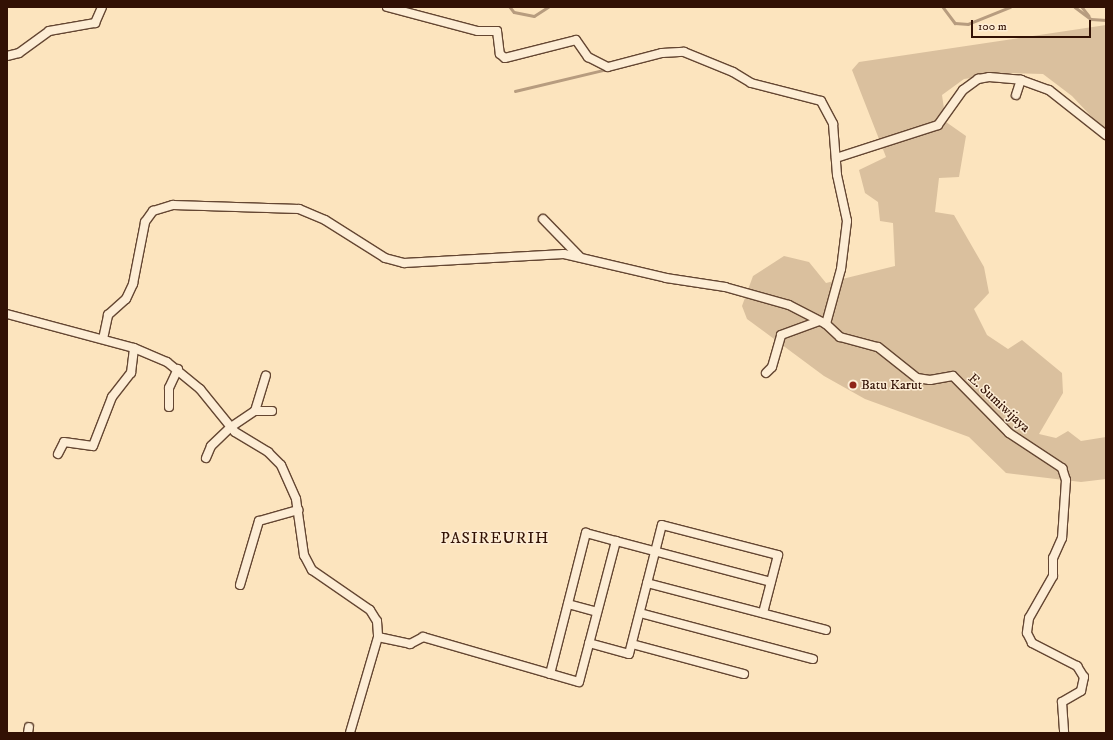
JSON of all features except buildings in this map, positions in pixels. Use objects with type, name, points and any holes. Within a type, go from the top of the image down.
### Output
[{"type":"street","points":[[7,56],[19,53],[49,31],[95,23],[102,7]]},
{"type":"street","points":[[387,7],[478,31],[497,31],[500,54],[505,58],[576,40],[588,57],[608,66],[662,53],[684,52],[733,72],[751,84],[821,101],[833,124],[846,231],[822,322]]},
{"type":"street","points":[[836,158],[938,125],[958,94],[978,79],[1021,80],[1049,90],[1106,135]]},
{"type":"street","points":[[1016,94],[1021,80]]},
{"type":"street","points":[[103,339],[108,315],[122,303],[133,284],[145,222],[152,212],[164,207],[299,209],[325,220],[385,258],[404,263],[564,254],[666,278],[760,294],[822,322]]},
{"type":"street","points":[[543,219],[580,257]]},
{"type":"street","points":[[7,314],[134,348],[178,369],[210,400],[231,427],[281,465],[298,510],[304,555],[312,570],[370,610],[376,618],[378,637],[350,733]]},
{"type":"street","points":[[766,373],[772,367],[782,334],[822,322]]},
{"type":"street","name":"E. Sumiwijaya","points":[[822,322],[840,337],[878,347],[923,381],[953,376],[1009,433],[1065,473],[1062,538],[1053,558],[1052,576],[1028,618],[1027,633],[1032,643],[1077,666],[1084,677],[1081,691],[1062,702],[1064,733]]},
{"type":"street","points":[[58,454],[64,442],[93,446],[112,397],[131,373],[134,348]]},
{"type":"street","points":[[169,406],[169,388],[178,369]]},
{"type":"street","points":[[255,411],[266,376]]},
{"type":"street","points":[[206,458],[211,446],[231,427],[255,411],[272,411]]},
{"type":"street","points":[[240,585],[259,521],[298,510]]},
{"type":"street","points":[[589,643],[629,654],[662,525],[778,555],[763,613]]},
{"type":"street","points":[[550,674],[586,534],[771,582]]},
{"type":"street","points":[[378,637],[410,644],[423,637],[579,682],[616,541]]},
{"type":"street","points":[[647,583],[826,630]]},
{"type":"street","points":[[568,604],[597,612]]},
{"type":"street","points":[[640,613],[813,659]]},
{"type":"street","points":[[632,644],[744,674]]},
{"type":"shaded area","points":[[1106,25],[1106,132],[1072,96],[1043,74],[1008,73],[964,79],[942,95],[946,122],[966,136],[959,177],[939,178],[935,212],[954,215],[984,267],[989,293],[974,309],[987,335],[1008,349],[1022,340],[1062,373],[1063,393],[1039,434],[1056,438],[1068,431],[1081,441],[1106,437],[1106,479],[1081,482],[1006,473],[969,437],[865,399],[824,376],[747,319],[742,306],[753,276],[784,256],[809,262],[826,283],[895,266],[893,223],[880,221],[878,202],[865,193],[859,170],[886,157],[852,70],[859,62]]},
{"type":"waterway","points":[[510,7],[514,12],[534,16],[548,7]]},
{"type":"waterway","points":[[943,7],[955,23],[968,24],[1010,7]]},
{"type":"waterway","points":[[1075,7],[1091,19],[1106,20]]},
{"type":"waterway","points":[[1082,7],[1089,16]]},
{"type":"waterway","points":[[515,91],[607,69]]},
{"type":"place","name":"Batu Karut","points":[[853,385]]},
{"type":"district","name":"PASIREURIH","points":[[495,538]]}]
